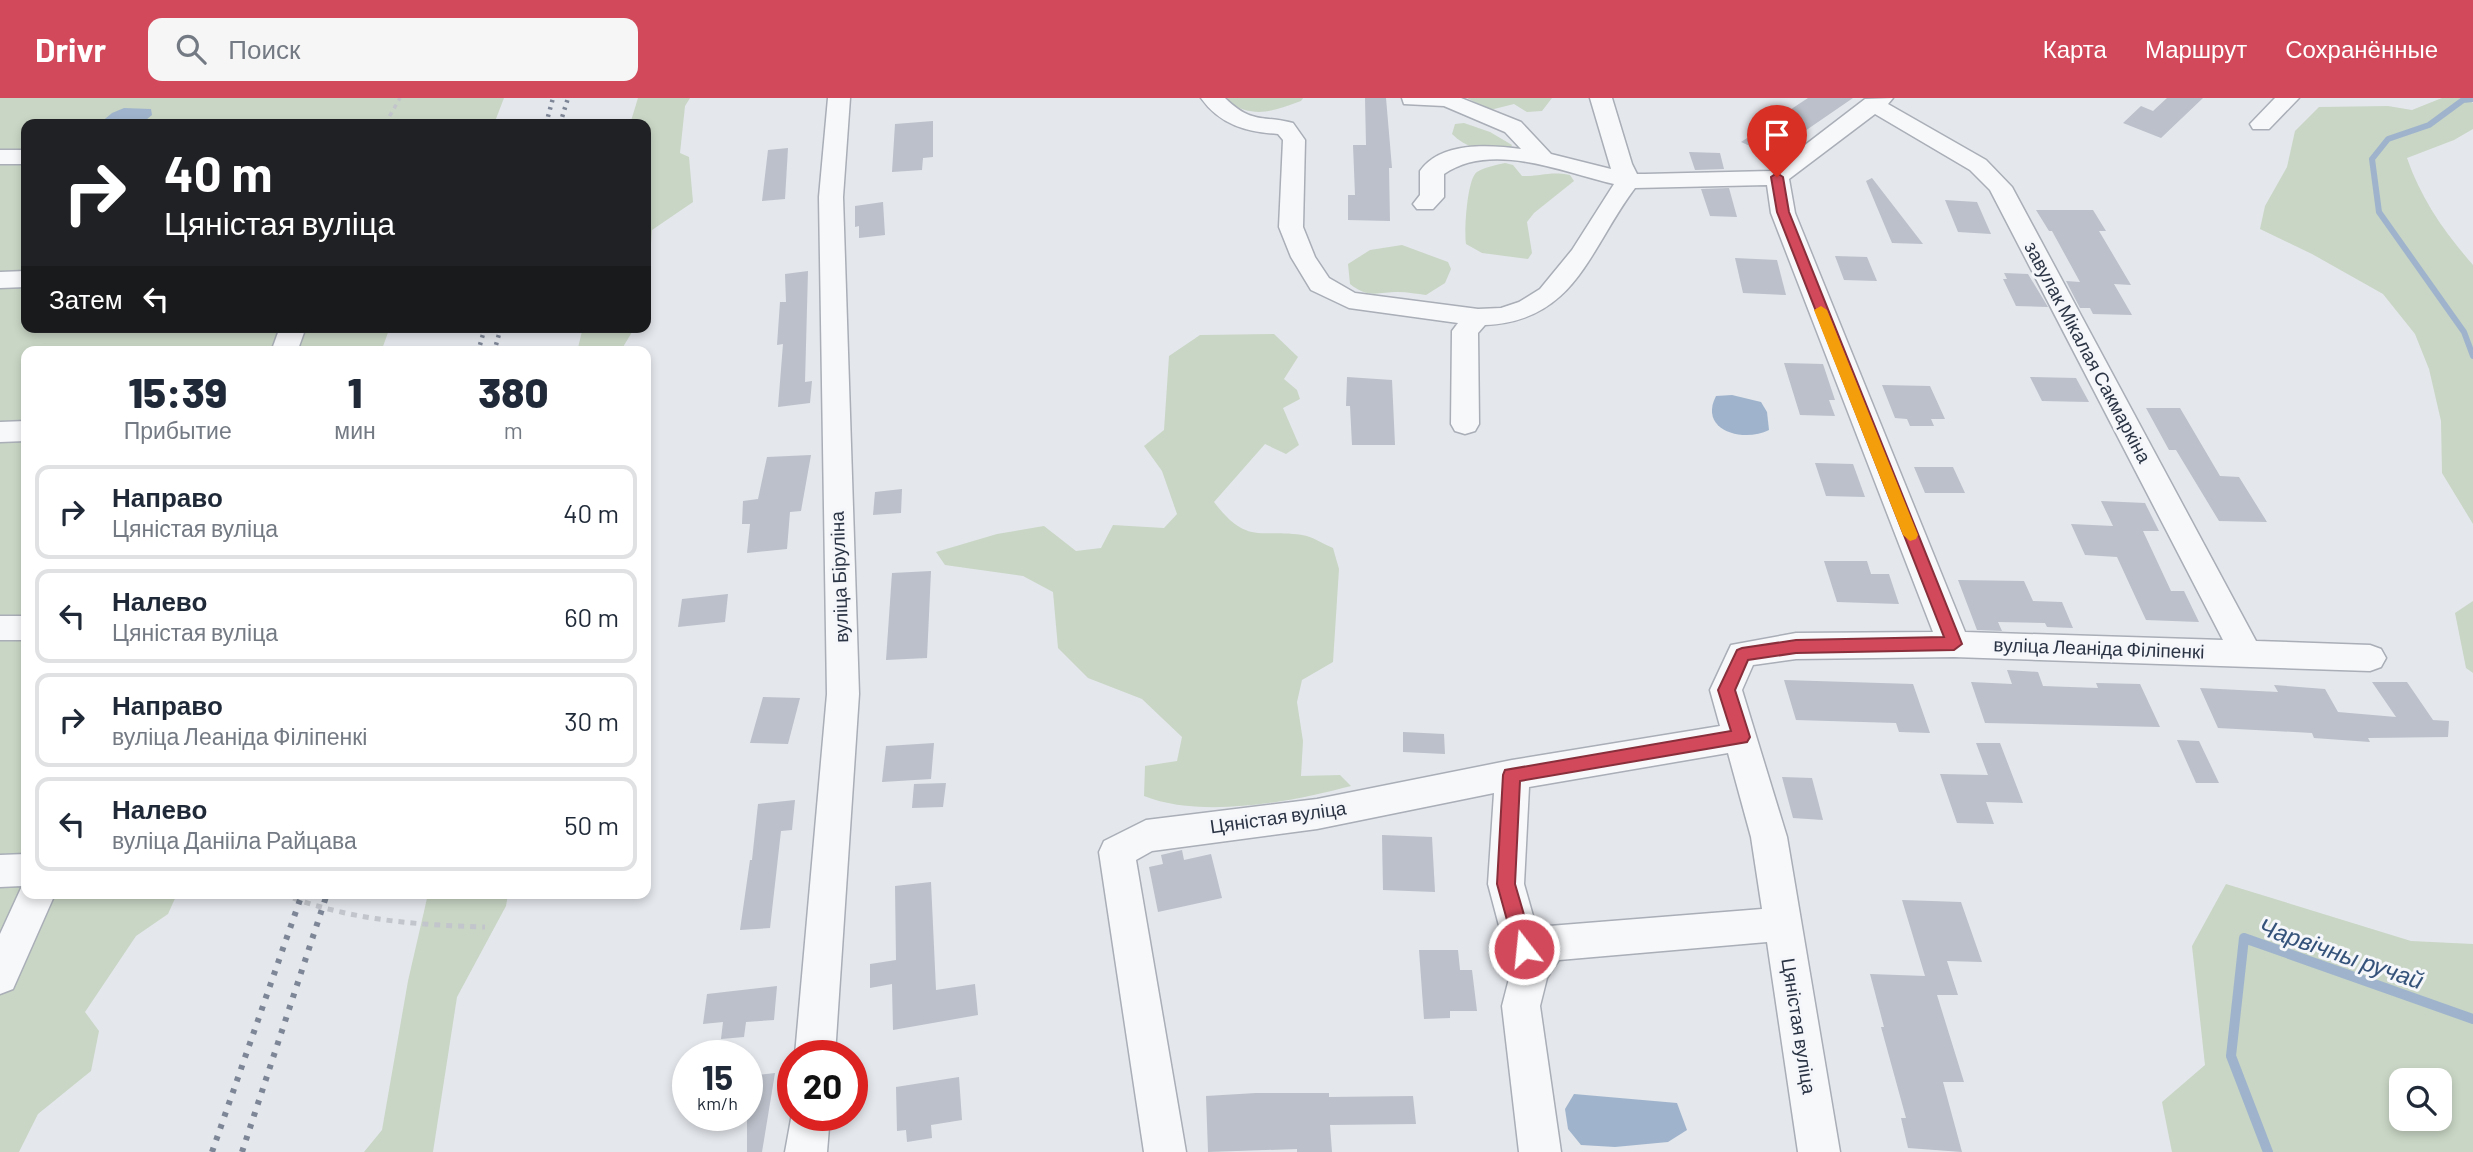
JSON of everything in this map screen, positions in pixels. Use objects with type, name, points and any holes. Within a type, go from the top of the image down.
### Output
[{"type":"street","name":"вуліца Біруліна","points":[[816,1040],[843,694],[831,197],[839,98]]},
{"type":"street","points":[[1212,98],[1232,117],[1254,127],[1285,128],[1294,140],[1291,227],[1303,257],[1320,284],[1349,300],[1478,317],[1502,316],[1528,308],[1549,295],[1582,254],[1629,180]]},
{"type":"street","points":[[1601,98],[1620,164],[1629,180]]},
{"type":"street","points":[[2261,124],[2288,98]]},
{"type":"street","points":[[1412,99],[1447,100],[1513,127],[1544,160]]},
{"type":"street","points":[[1425,204],[1432,197],[1432,171],[1452,157],[1494,153],[1544,160],[1629,180],[1753,180],[1777,177],[1878,101]]},
{"type":"street","name":"завулак Мікалая Сакмаркіна","points":[[1878,101],[1978,165],[2000,187],[2133,435],[2245,653]]},
{"type":"street","points":[[0,157],[21,157]]},
{"type":"street","points":[[1777,177],[1783,212],[1954,644]]},
{"type":"street","points":[[0,279],[21,279]]},
{"type":"street","points":[[1465,424],[1465,331],[1478,317]]},
{"type":"street","points":[[0,432],[21,431]]},
{"type":"street","points":[[0,628],[21,628]]},
{"type":"street","name":"вуліца Леаніда Філіпенкі","points":[[1742,654],[1796,646],[1954,644],[2370,658]]},
{"type":"street","name":"Цяністая вуліца","points":[[1742,654],[1726,690],[1769,837],[1819,1152]]},
{"type":"street","name":"Цяністая вуліца","points":[[1165,1152],[1117,852],[1146,835],[1317,814],[1511,775],[1741,737]]},
{"type":"street","points":[[1511,775],[1506,884],[1530,971]]},
{"type":"street","points":[[0,871],[21,870]]},
{"type":"street","points":[[0,976],[35,899]]},
{"type":"street","points":[[1540,1152],[1521,1006],[1530,971],[1549,943],[1783,924]]},
{"type":"street","points":[[806,1152],[808,1131]]},
{"type":"path","points":[[388,119],[400,98]]},
{"type":"path","points":[[295,899],[322,909],[421,926],[485,927]]},
{"type":"green space","points":[[0,98],[504,98],[496,119],[21,119],[21,333],[388,333],[383,346],[21,346],[21,899],[175,899],[168,914],[136,936],[85,1012],[99,1031],[91,1071],[38,1114],[19,1152],[0,1152]]},
{"type":"green space","points":[[638,98],[690,98],[685,106],[680,153],[689,157],[693,202],[652,230],[651,243],[651,119],[632,119]]},
{"type":"green space","points":[[1228,98],[1303,98],[1282,108],[1256,112],[1228,102]]},
{"type":"green space","points":[[1467,98],[1552,98],[1542,111],[1527,112],[1514,104],[1490,110]]},
{"type":"green space","points":[[2442,98],[2466,98],[2473,103],[2473,129],[2454,140],[2407,158],[2419,188],[2435,215],[2473,265],[2473,524],[2442,473],[2441,421],[2429,369],[2415,334],[2383,294],[2312,254],[2260,229],[2265,206],[2287,167],[2295,131],[2319,107],[2388,106],[2412,110]]},
{"type":"green space","points":[[1464,123],[1490,132],[1512,145],[1509,151],[1486,150],[1465,144],[1452,134],[1455,124]]},
{"type":"green space","points":[[1505,163],[1513,165],[1522,176],[1562,174],[1570,175],[1574,181],[1534,213],[1527,222],[1532,253],[1528,259],[1482,253],[1466,244],[1467,206],[1474,176],[1483,169]]},
{"type":"green space","points":[[1402,245],[1448,262],[1451,269],[1445,283],[1426,295],[1402,292],[1374,294],[1363,292],[1350,284],[1348,264],[1370,250]]},
{"type":"green space","points":[[582,333],[631,333],[624,346],[578,346]]},
{"type":"green space","points":[[1274,334],[1298,357],[1284,379],[1297,390],[1300,399],[1283,408],[1299,445],[1286,454],[1265,444],[1214,502],[1225,516],[1245,530],[1306,536],[1333,548],[1339,569],[1333,662],[1302,680],[1297,702],[1303,741],[1301,776],[1340,775],[1351,786],[1302,798],[1247,806],[1167,803],[1144,796],[1145,766],[1177,761],[1182,737],[1142,699],[1088,678],[1058,648],[1053,592],[1023,576],[945,565],[936,552],[997,534],[1044,526],[1076,551],[1101,548],[1113,525],[1164,528],[1177,514],[1162,471],[1144,446],[1164,430],[1169,356],[1200,335]]},
{"type":"green space","points":[[2473,601],[2473,673],[2466,668],[2455,613]]},
{"type":"green space","points":[[2226,884],[2411,941],[2473,944],[2473,1152],[2172,1152],[2162,1102],[2205,1065],[2192,946]]},
{"type":"green space","points":[[427,899],[507,899],[506,906],[457,997],[433,1152],[364,1152],[382,1130],[408,981]]},
{"type":"water","points":[[124,108],[151,109],[152,115],[147,119],[105,119]]},
{"type":"water","points":[[1732,395],[1761,402],[1767,412],[1769,430],[1748,435],[1726,431],[1718,426],[1713,418],[1712,408],[1716,396]]},
{"type":"water","points":[[1574,1094],[1677,1103],[1687,1130],[1668,1142],[1615,1147],[1581,1145],[1568,1129],[1565,1109]]},
{"type":"building","points":[[1365,98],[1386,98],[1392,168],[1389,168],[1390,221],[1348,220],[1348,195],[1355,195],[1353,145],[1366,145]]},
{"type":"building","points":[[1808,98],[1853,98],[1770,155],[1741,142]]},
{"type":"building","points":[[2167,98],[2203,98],[2161,138],[2123,123],[2141,106],[2153,111]]},
{"type":"building","points":[[933,121],[933,157],[923,158],[922,170],[892,172],[895,124]]},
{"type":"building","points":[[788,148],[785,199],[762,201],[768,150]]},
{"type":"building","points":[[1689,152],[1720,153],[1724,169],[1695,170]]},
{"type":"building","points":[[1872,178],[1923,244],[1892,243],[1866,181]]},
{"type":"building","points":[[1729,188],[1737,217],[1710,216],[1701,189]]},
{"type":"building","points":[[1945,200],[1977,202],[1991,234],[1958,232]]},
{"type":"building","points":[[883,202],[885,235],[859,238],[859,226],[855,227],[855,206]]},
{"type":"building","points":[[2036,210],[2093,210],[2106,231],[2099,231],[2131,285],[2114,284],[2132,315],[2093,314],[2090,308],[2080,308],[2066,281],[2080,282],[2052,231],[2049,231]]},
{"type":"building","points":[[1835,256],[1867,257],[1877,281],[1844,280]]},
{"type":"building","points":[[1735,258],[1777,260],[1786,295],[1743,293]]},
{"type":"building","points":[[808,271],[805,382],[812,381],[810,403],[778,407],[783,344],[777,345],[780,302],[786,302],[785,274]]},
{"type":"building","points":[[2004,273],[2028,274],[2048,307],[2016,306],[2003,279],[2007,279]]},
{"type":"building","points":[[1784,363],[1823,364],[1835,400],[1829,400],[1835,416],[1800,415]]},
{"type":"building","points":[[1347,377],[1392,380],[1395,445],[1352,445],[1350,406],[1346,406]]},
{"type":"building","points":[[2030,377],[2076,378],[2089,402],[2042,401]]},
{"type":"building","points":[[1882,385],[1930,386],[1945,419],[1931,419],[1934,426],[1910,426],[1907,419],[1895,418]]},
{"type":"building","points":[[2146,408],[2180,408],[2220,476],[2239,477],[2267,522],[2219,521],[2176,450],[2169,450]]},
{"type":"building","points":[[811,455],[801,511],[790,512],[787,549],[747,553],[750,524],[742,524],[743,501],[758,499],[767,457]]},
{"type":"building","points":[[1815,463],[1853,464],[1865,497],[1826,496]]},
{"type":"building","points":[[1914,467],[1953,467],[1965,493],[1925,493]]},
{"type":"building","points":[[902,489],[901,513],[873,515],[875,492]]},
{"type":"building","points":[[2101,501],[2145,503],[2159,531],[2143,531],[2171,591],[2184,591],[2199,622],[2146,620],[2117,557],[2085,555],[2071,524],[2113,526]]},
{"type":"building","points":[[1824,561],[1867,561],[1871,574],[1889,574],[1899,604],[1837,602]]},
{"type":"building","points":[[931,571],[927,658],[886,660],[892,573]]},
{"type":"building","points":[[1958,580],[2024,581],[2033,601],[2062,602],[2073,628],[2047,627],[2045,623],[1998,622],[2002,631],[1977,630]]},
{"type":"building","points":[[728,594],[725,622],[678,627],[682,599]]},
{"type":"building","points":[[2007,670],[2038,672],[2043,686],[2098,688],[2096,683],[2140,684],[2160,727],[1985,723],[1971,682],[2012,684]]},
{"type":"building","points":[[1784,680],[1913,684],[1930,733],[1899,732],[1896,723],[1796,720]]},
{"type":"building","points":[[2372,682],[2407,682],[2433,720],[2449,721],[2448,737],[2368,738],[2370,742],[2314,738],[2312,733],[2218,728],[2200,688],[2278,692],[2274,685],[2325,689],[2338,712],[2396,717]]},
{"type":"building","points":[[763,697],[800,698],[788,744],[750,743]]},
{"type":"building","points":[[1403,732],[1444,734],[1445,754],[1403,752]]},
{"type":"building","points":[[2177,740],[2199,741],[2219,783],[2196,783]]},
{"type":"building","points":[[934,743],[931,779],[882,782],[886,746]]},
{"type":"building","points":[[1976,743],[2000,743],[2023,803],[1986,802],[1994,824],[1957,823],[1940,774],[1988,775]]},
{"type":"building","points":[[1782,777],[1812,778],[1823,820],[1793,818]]},
{"type":"building","points":[[946,783],[943,807],[912,808],[914,784]]},
{"type":"building","points":[[795,800],[792,830],[781,831],[770,928],[740,930],[758,804]]},
{"type":"building","points":[[1382,835],[1432,837],[1435,892],[1383,890]]},
{"type":"building","points":[[1182,850],[1184,860],[1211,854],[1222,898],[1158,912],[1149,867],[1163,864],[1161,855]]},
{"type":"building","points":[[931,882],[936,990],[975,984],[978,1015],[893,1030],[892,984],[870,988],[870,964],[896,960],[895,886]]},
{"type":"building","points":[[1902,900],[1961,902],[1982,962],[1947,961],[1958,995],[1937,995],[1964,1082],[1943,1082],[1962,1152],[1908,1148],[1901,1118],[1906,1118],[1881,1027],[1884,1027],[1870,974],[1925,976]]},
{"type":"building","points":[[1419,950],[1458,950],[1460,970],[1472,970],[1477,1011],[1450,1011],[1450,1018],[1424,1019]]},
{"type":"building","points":[[777,986],[774,1020],[746,1022],[744,1037],[721,1039],[723,1022],[703,1024],[707,994]]},
{"type":"building","points":[[775,1073],[762,1152],[747,1152],[747,1131],[763,1131],[763,1074]]},
{"type":"building","points":[[959,1077],[962,1120],[931,1125],[932,1138],[907,1142],[906,1130],[897,1131],[896,1087]]},
{"type":"building","points":[[1329,1093],[1329,1097],[1413,1096],[1416,1124],[1330,1125],[1332,1152],[1297,1152],[1297,1149],[1208,1152],[1206,1096]]},
{"type":"waterway","name":"Чарвічны ручай","points":[[2473,99],[2463,100],[2429,125],[2388,139],[2372,159],[2379,212],[2464,332],[2473,356]]},
{"type":"waterway","name":"Чарвічны ручай","points":[[2268,1152],[2231,1056],[2244,938],[2473,1019]]},
{"type":"railway","points":[[547,119],[553,98]]},
{"type":"railway","points":[[562,119],[568,98]]},
{"type":"railway","points":[[480,346],[483,333]]},
{"type":"railway","points":[[496,346],[499,333]]},
{"type":"railway","points":[[212,1152],[300,899]]},
{"type":"railway","points":[[242,1152],[325,899]]},
{"type":"slow traffic","points":[[1821,310],[1910,535]]},
{"type":"route","points":[[1524,949],[1506,884],[1511,775],[1741,737],[1726,690],[1742,654],[1796,646],[1954,644],[1783,212],[1777,177]]}]
